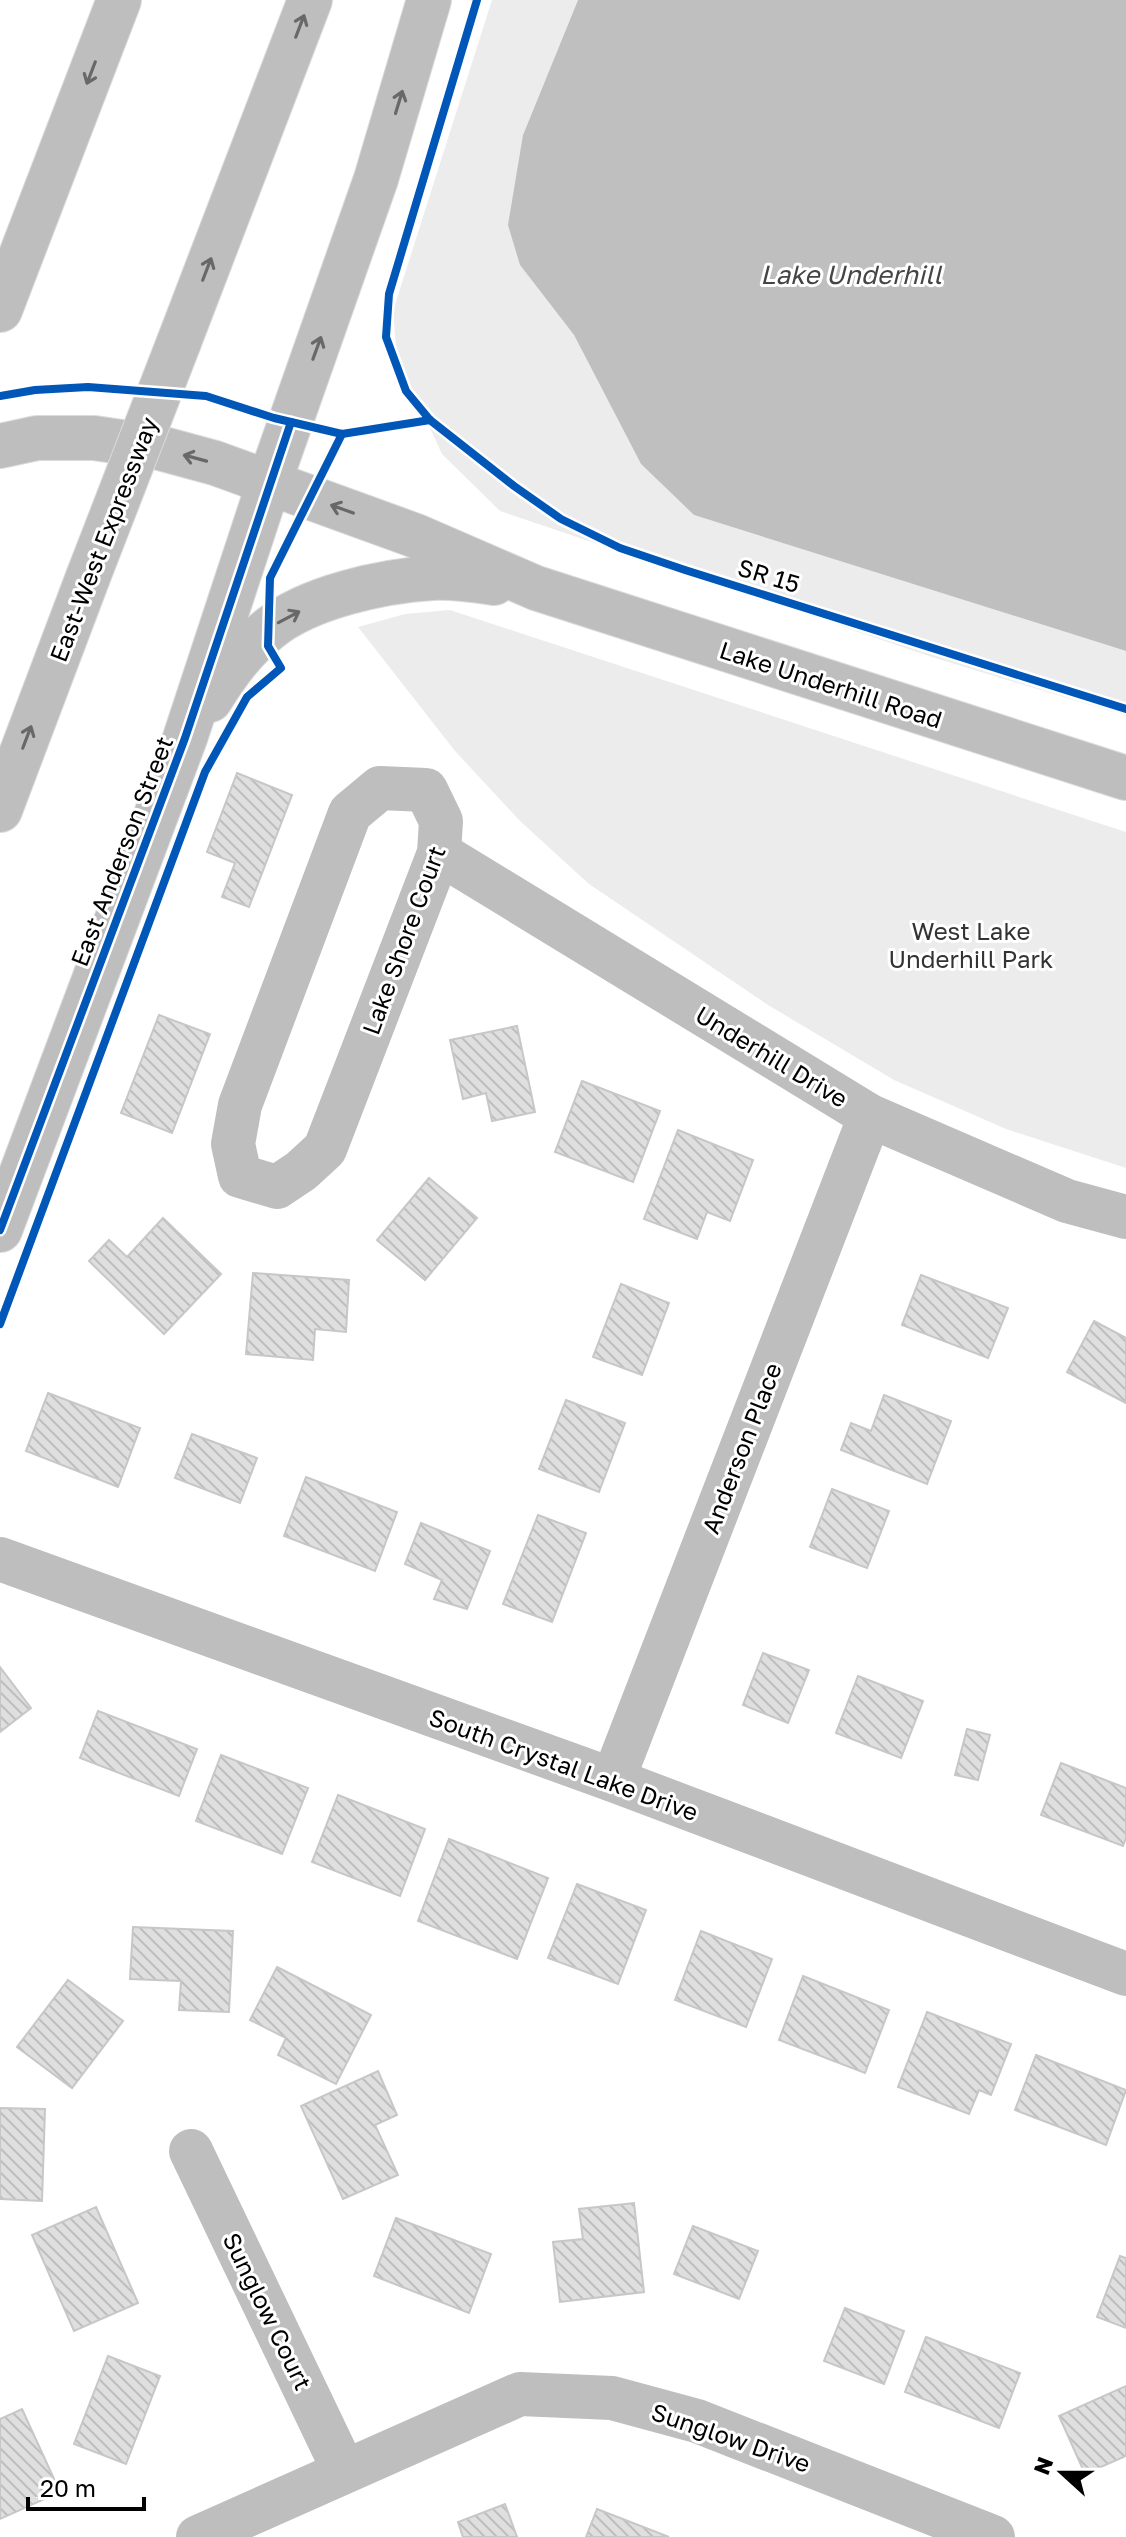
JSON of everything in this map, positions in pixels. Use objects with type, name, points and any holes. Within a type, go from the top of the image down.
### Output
[{"type":"main road","points":[[0,310],[119,0]]},
{"type":"main road","name":"East-West Expressway","points":[[0,810],[310,0]]},
{"type":"main road","name":"East Anderson Street","points":[[0,1230],[185,738],[269,483],[376,179],[429,0]]},
{"type":"main road","name":"Lake Underhill Road","points":[[0,446],[37,438],[94,438],[156,447],[215,463],[416,536],[536,588],[1126,778]]},
{"type":"main road","name":"Lake Underhill Road","points":[[185,738],[236,660],[287,616],[329,599],[375,587],[433,578],[536,588]]},
{"type":"main road","name":"Lake Shore Court","points":[[380,788],[426,790],[441,821],[439,853],[325,1149],[277,1187],[240,1176],[233,1144],[240,1105],[350,813],[380,788]]},
{"type":"main road","name":"Underhill Drive","points":[[439,853],[870,1116],[1067,1201],[1126,1217]]},
{"type":"main road","name":"Anderson Place","points":[[613,1780],[870,1116]]},
{"type":"main road","name":"South Crystal Lake Drive","points":[[0,1559],[613,1780],[1126,1974]]},
{"type":"main road","name":"Sunglow Court","points":[[191,2151],[344,2471]]},
{"type":"main road","name":"Sunglow Drive","points":[[198,2537],[520,2394],[612,2398],[697,2421],[993,2537]]},
{"type":"green space","points":[[492,0],[578,0],[523,135],[520,265],[574,335],[641,464],[694,515],[1126,651],[1126,716],[932,657],[500,511],[442,454],[397,357],[393,311]]},
{"type":"green space","name":"West Lake Underhill Park","points":[[450,610],[1126,832],[1126,1168],[1006,1129],[894,1080],[768,1005],[589,884],[520,821],[455,751],[358,627],[405,614]]},
{"type":"water","name":"Lake Underhill","points":[[578,0],[1126,0],[1126,651],[694,515],[641,464],[574,335],[520,265],[508,225],[523,135]]},
{"type":"building","points":[[237,773],[292,795],[249,907],[222,897],[235,863],[207,852]]},
{"type":"building","points":[[159,1015],[210,1034],[172,1133],[121,1113]]},
{"type":"building","points":[[517,1026],[535,1112],[492,1121],[486,1093],[463,1099],[450,1040]]},
{"type":"building","points":[[582,1081],[660,1111],[633,1182],[555,1152]]},
{"type":"building","points":[[678,1130],[753,1160],[730,1221],[707,1212],[697,1239],[644,1219]]},
{"type":"building","points":[[429,1178],[477,1218],[425,1280],[377,1240]]},
{"type":"building","points":[[163,1218],[221,1274],[164,1334],[89,1261],[109,1240],[127,1257]]},
{"type":"building","points":[[253,1273],[349,1280],[346,1332],[315,1329],[313,1360],[246,1354]]},
{"type":"building","points":[[921,1275],[1008,1308],[988,1358],[902,1325]]},
{"type":"building","points":[[621,1284],[669,1303],[642,1375],[593,1357]]},
{"type":"building","points":[[1094,1321],[1126,1338],[1126,1403],[1067,1372]]},
{"type":"building","points":[[48,1393],[140,1428],[118,1487],[26,1451]]},
{"type":"building","points":[[884,1395],[951,1421],[927,1484],[841,1450],[851,1423],[871,1431]]},
{"type":"building","points":[[566,1400],[625,1423],[599,1492],[539,1469]]},
{"type":"building","points":[[192,1434],[257,1458],[240,1503],[175,1478]]},
{"type":"building","points":[[306,1477],[397,1512],[375,1571],[284,1536]]},
{"type":"building","points":[[832,1489],[889,1511],[867,1568],[810,1547]]},
{"type":"building","points":[[538,1515],[586,1533],[552,1622],[503,1604]]},
{"type":"building","points":[[421,1523],[490,1551],[467,1609],[434,1599],[442,1580],[405,1564]]},
{"type":"building","points":[[763,1653],[809,1670],[788,1723],[743,1705]]},
{"type":"building","points":[[0,1667],[31,1708],[0,1732]]},
{"type":"building","points":[[858,1676],[923,1701],[901,1758],[836,1733]]},
{"type":"building","points":[[98,1711],[197,1749],[179,1796],[80,1758]]},
{"type":"building","points":[[967,1729],[990,1735],[978,1780],[955,1775]]},
{"type":"building","points":[[221,1755],[308,1788],[282,1854],[196,1821]]},
{"type":"building","points":[[1061,1763],[1126,1788],[1126,1838],[1123,1846],[1041,1815]]},
{"type":"building","points":[[338,1795],[425,1829],[400,1896],[312,1862]]},
{"type":"building","points":[[449,1839],[548,1878],[517,1959],[418,1921]]},
{"type":"building","points":[[577,1884],[646,1910],[618,1984],[548,1958]]},
{"type":"building","points":[[133,1927],[233,1931],[229,2012],[179,2010],[181,1981],[130,1979]]},
{"type":"building","points":[[701,1931],[772,1959],[746,2027],[675,2000]]},
{"type":"building","points":[[277,1967],[371,2015],[336,2084],[278,2055],[286,2038],[250,2020]]},
{"type":"building","points":[[803,1976],[889,2010],[865,2073],[779,2040]]},
{"type":"building","points":[[68,1980],[123,2021],[72,2088],[17,2047]]},
{"type":"building","points":[[927,2012],[1011,2044],[991,2095],[979,2090],[969,2114],[898,2087]]},
{"type":"building","points":[[1036,2055],[1126,2090],[1106,2145],[1015,2110]]},
{"type":"building","points":[[378,2071],[397,2115],[375,2125],[398,2175],[343,2199],[301,2106]]},
{"type":"building","points":[[0,2108],[45,2109],[42,2201],[0,2199]]},
{"type":"building","points":[[634,2203],[644,2292],[560,2302],[553,2242],[583,2239],[579,2209]]},
{"type":"building","points":[[96,2207],[138,2303],[74,2331],[32,2235]]},
{"type":"building","points":[[396,2218],[491,2254],[469,2313],[374,2276]]},
{"type":"building","points":[[693,2226],[758,2251],[739,2299],[674,2274]]},
{"type":"building","points":[[1120,2256],[1126,2258],[1126,2328],[1097,2317]]},
{"type":"building","points":[[845,2308],[904,2331],[884,2384],[824,2361]]},
{"type":"building","points":[[926,2337],[1020,2373],[999,2428],[905,2392]]},
{"type":"building","points":[[108,2356],[160,2376],[126,2464],[74,2444]]},
{"type":"building","points":[[1126,2386],[1126,2456],[1085,2474],[1059,2416]]},
{"type":"building","points":[[22,2409],[60,2492],[0,2519],[0,2419]]},
{"type":"building","points":[[505,2504],[517,2537],[463,2537],[458,2522]]},
{"type":"building","points":[[597,2509],[669,2537],[586,2537]]},
{"type":"cycle path","name":"SR 15","points":[[477,0],[389,294],[386,337],[406,391],[430,420],[561,519],[620,548],[1126,709]]},
{"type":"cycle path","points":[[0,396],[35,390],[88,387],[206,396],[274,418],[342,434],[430,420]]},
{"type":"cycle path","points":[[0,1230],[185,738],[291,422]]},
{"type":"cycle path","points":[[0,1324],[205,772],[247,697],[281,668],[268,646],[270,578],[342,434]]}]
